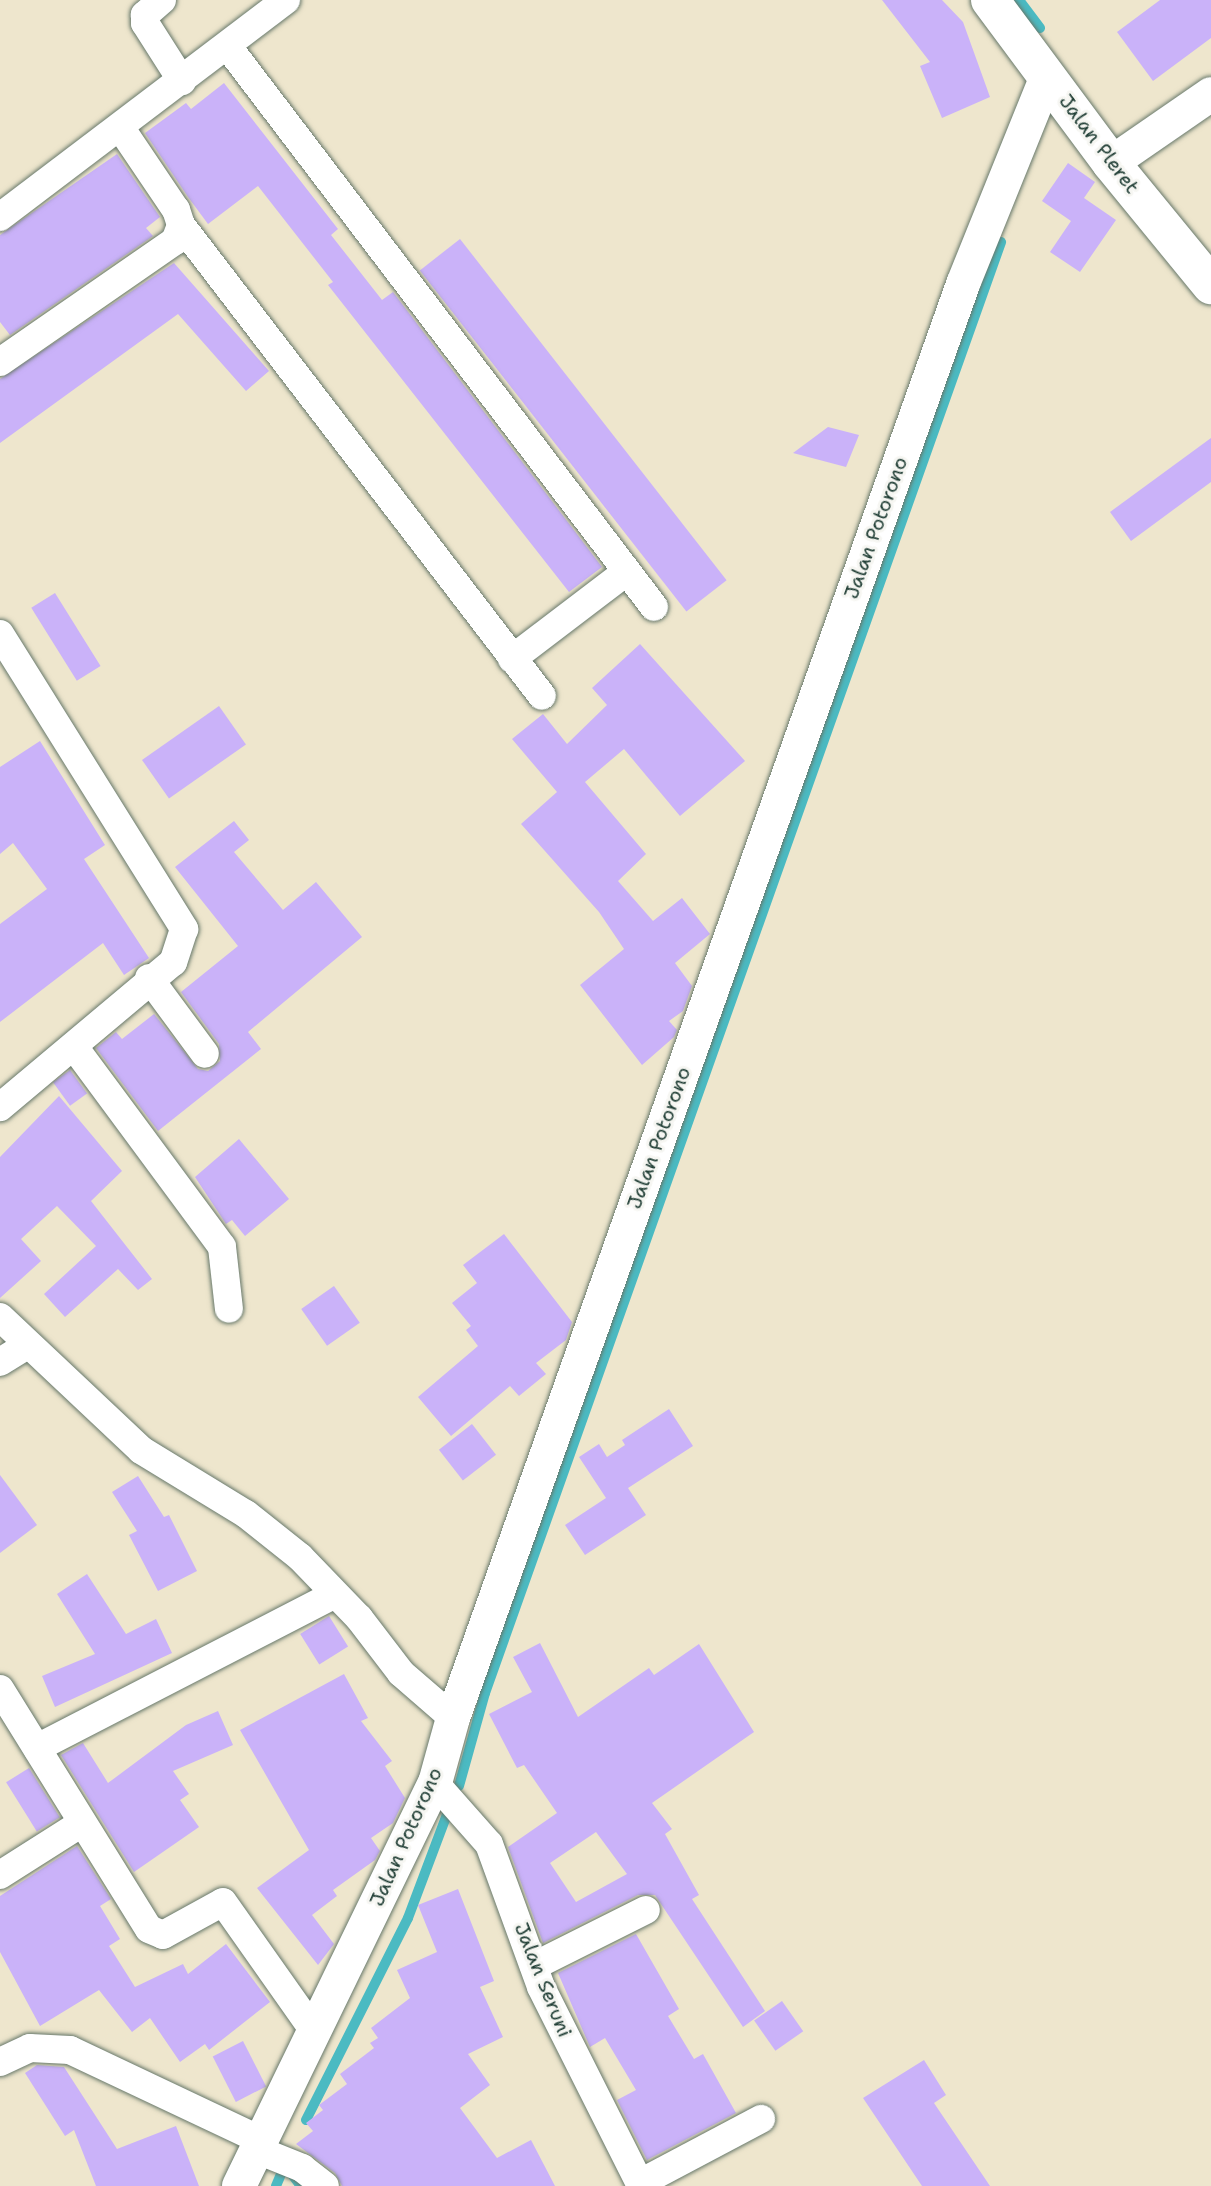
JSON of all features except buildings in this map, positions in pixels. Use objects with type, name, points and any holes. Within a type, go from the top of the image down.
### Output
[{"type":"main road","name":"Jalan Pleret","points":[[990,0],[1111,163],[1211,285]]},
{"type":"street","points":[[162,0],[145,15],[145,23],[182,81]]},
{"type":"street","points":[[0,217],[229,48],[286,0]]},
{"type":"street","points":[[229,48],[625,573],[654,607]]},
{"type":"street","name":"Jalan Potorono","points":[[239,2186],[256,2144],[435,1783],[453,1718],[963,284],[1047,76]]},
{"type":"street","points":[[1111,163],[1211,94]]},
{"type":"street","points":[[120,127],[181,225],[542,696]]},
{"type":"street","points":[[0,362],[175,241],[181,225]]},
{"type":"street","points":[[512,659],[625,573]]},
{"type":"street","points":[[0,1107],[75,1048],[149,978],[173,962],[184,929],[3,647]]},
{"type":"street","points":[[149,978],[205,1054]]},
{"type":"street","points":[[75,1048],[222,1247],[229,1309]]},
{"type":"street","points":[[0,1317],[141,1450],[246,1514],[300,1557],[333,1595],[359,1618],[401,1673],[453,1718]]},
{"type":"street","points":[[0,1362],[27,1345]]},
{"type":"street","points":[[37,1748],[333,1595]]},
{"type":"street","points":[[0,1689],[155,1935],[223,1902],[314,2031]]},
{"type":"street","name":"Jalan Seruni","points":[[435,1783],[489,1844],[534,1966],[641,2184]]},
{"type":"street","points":[[0,1875],[82,1823]]},
{"type":"street","points":[[534,1966],[646,1910]]},
{"type":"street","points":[[5,2047],[70,2050],[302,2168],[325,2186]]},
{"type":"street","points":[[641,2184],[761,2119]]},
{"type":"waterway","points":[[1019,0],[1040,28]]},
{"type":"waterway","points":[[459,1786],[485,1693],[1001,242]]},
{"type":"waterway","points":[[306,2120],[408,1918],[449,1809]]},
{"type":"waterway","points":[[276,2186],[285,2165],[301,2186]]}]
